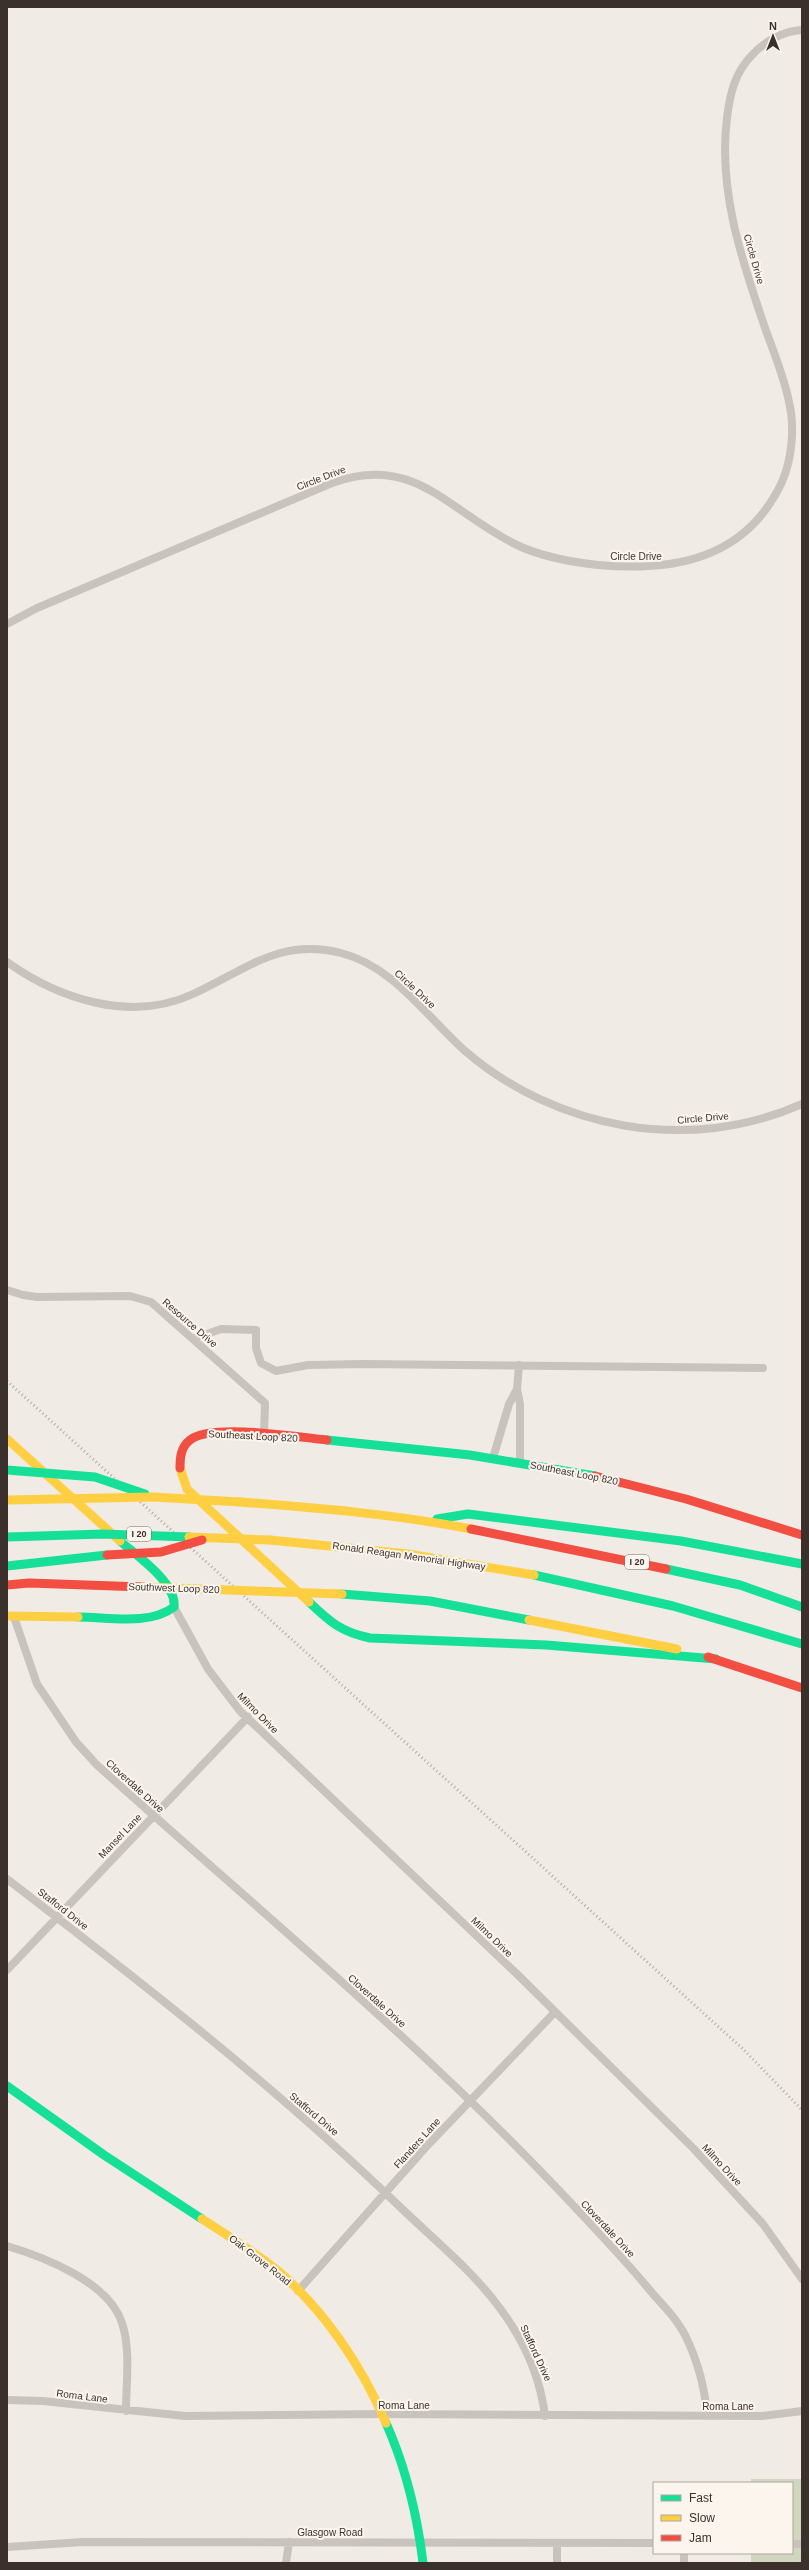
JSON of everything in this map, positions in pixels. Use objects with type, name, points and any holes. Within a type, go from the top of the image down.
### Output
[{"type":"main road","name":"Southeast Loop 820","points":[[716,1659],[546,1645],[370,1638],[352,1634],[335,1626],[196,1498],[180,1479],[181,1454],[187,1443],[195,1436],[204,1433],[264,1434],[414,1448],[493,1458],[628,1483],[802,1535]]},
{"type":"main road","points":[[7,1439],[168,1584],[175,1600],[174,1607],[159,1617],[10,1617]]},
{"type":"main road","points":[[7,1470],[95,1477],[153,1497]]},
{"type":"main road","name":"I 20","points":[[7,1500],[153,1497],[333,1509],[430,1521],[547,1542],[740,1585],[802,1607]]},
{"type":"main road","points":[[430,1521],[468,1514],[681,1541],[802,1564]]},
{"type":"main road","name":"Ronald Reagan Memorial Highway","points":[[7,1537],[103,1534],[212,1536],[393,1552],[554,1578],[670,1605],[802,1644]]},
{"type":"main road","points":[[7,1566],[106,1555],[161,1552],[212,1536]]},
{"type":"main road","name":"Southwest Loop 820","points":[[7,1585],[29,1583],[342,1594]]},
{"type":"main road","name":"Southeast Loop 820","points":[[342,1594],[430,1601],[644,1641],[716,1659],[802,1688]]},
{"type":"main road","name":"Oak Grove Road","points":[[7,2086],[164,2195],[252,2252],[298,2291],[323,2318],[344,2347],[382,2414],[396,2446],[419,2523],[423,2563]]},
{"type":"street","name":"Circle Drive","points":[[7,624],[37,608],[324,486],[348,477],[363,475],[401,477],[422,484],[490,530],[518,545],[534,552],[584,563],[651,568],[681,564],[708,555],[733,540],[748,528],[770,504],[782,480],[789,457],[792,431],[790,405],[783,377],[750,285],[731,211],[725,157],[725,133],[728,102],[734,82],[740,70],[757,49],[781,35],[802,30]]},
{"type":"street","name":"Circle Drive","points":[[7,962],[42,985],[72,998],[100,1004],[146,1005],[173,1001],[192,995],[261,958],[278,952],[317,949],[341,952],[370,965],[391,980],[486,1067],[518,1089],[557,1107],[598,1120],[630,1126],[683,1130],[740,1124],[802,1104]]},
{"type":"street","name":"Resource Drive","points":[[7,1290],[23,1296],[140,1297],[151,1302],[265,1403],[264,1434]]},
{"type":"street","points":[[193,1339],[221,1329],[256,1330],[256,1348],[261,1363],[276,1371],[308,1366],[363,1364],[763,1368]]},
{"type":"street","points":[[519,1365],[517,1389],[520,1404],[520,1462]]},
{"type":"street","points":[[493,1458],[508,1404],[517,1389]]},
{"type":"street","name":"Milmo Drive","points":[[174,1607],[208,1669],[229,1699],[556,2012],[699,2155],[763,2224],[802,2279]]},
{"type":"street","name":"Cloverdale Drive","points":[[10,1617],[37,1684],[76,1742],[98,1765],[422,2056],[470,2101],[527,2157],[629,2265],[670,2314],[685,2336],[697,2364],[705,2394],[707,2416]]},
{"type":"street","name":"Mansel Lane","points":[[7,1970],[248,1717]]},
{"type":"street","name":"Stafford Drive","points":[[7,1879],[217,2046],[337,2147],[498,2305],[518,2334],[532,2363],[542,2388],[546,2416]]},
{"type":"street","name":"Flanders Lane","points":[[298,2291],[385,2193],[470,2101],[556,2012]]},
{"type":"street","points":[[7,2246],[35,2254],[66,2269],[100,2293],[118,2313],[125,2339],[126,2411]]},
{"type":"street","name":"Roma Lane","points":[[7,2400],[43,2401],[126,2411],[185,2416],[251,2417],[382,2414],[762,2416],[802,2411]]},
{"type":"street","name":"Glasgow Road","points":[[7,2547],[83,2542],[653,2543]]},
{"type":"street","points":[[286,2563],[289,2542]]},
{"type":"street","points":[[557,2543],[557,2563]]},
{"type":"green space","points":[[751,2479],[802,2479],[802,2563],[751,2563],[751,2554],[793,2554],[793,2482],[751,2482]]},
{"type":"railway","points":[[7,1381],[743,2049],[802,2110]]},
{"type":"traffic: fast","points":[[327,1440],[470,1455],[595,1476]]},
{"type":"traffic: fast","points":[[7,1470],[95,1477],[145,1494]]},
{"type":"traffic: fast","points":[[437,1519],[468,1514],[681,1541],[802,1564]]},
{"type":"traffic: fast","points":[[7,1537],[103,1534],[189,1537]]},
{"type":"traffic: fast","points":[[78,1617],[141,1619],[153,1617],[174,1607],[173,1598],[163,1580],[145,1562],[120,1541]]},
{"type":"traffic: fast","points":[[7,1566],[107,1555]]},
{"type":"traffic: fast","points":[[666,1569],[740,1585],[802,1607]]},
{"type":"traffic: fast","points":[[534,1575],[673,1606],[802,1644]]},
{"type":"traffic: fast","points":[[342,1594],[430,1601],[529,1620]]},
{"type":"traffic: fast","points":[[309,1602],[336,1625],[351,1633],[370,1638],[546,1645],[716,1659]]},
{"type":"traffic: fast","points":[[7,2086],[104,2155],[202,2219]]},
{"type":"traffic: fast","points":[[386,2423],[410,2491],[418,2526],[423,2563]]},
{"type":"traffic: slow","points":[[7,1439],[120,1541]]},
{"type":"traffic: slow","points":[[180,1468],[187,1489],[309,1602]]},
{"type":"traffic: slow","points":[[7,1500],[153,1497],[240,1502]]},
{"type":"traffic: slow","points":[[240,1502],[384,1515],[471,1529]]},
{"type":"traffic: slow","points":[[189,1537],[270,1540]]},
{"type":"traffic: slow","points":[[270,1540],[408,1554],[534,1575]]},
{"type":"traffic: slow","points":[[143,1587],[342,1594]]},
{"type":"traffic: slow","points":[[7,1616],[78,1617]]},
{"type":"traffic: slow","points":[[529,1620],[677,1649]]},
{"type":"traffic: slow","points":[[202,2219],[277,2270],[310,2303],[326,2321],[353,2360],[386,2423]]},
{"type":"traffic: jam","points":[[180,1468],[181,1456],[187,1443],[201,1435],[216,1432],[256,1432],[327,1440]]},
{"type":"traffic: jam","points":[[595,1476],[686,1499],[802,1535]]},
{"type":"traffic: jam","points":[[471,1529],[666,1569]]},
{"type":"traffic: jam","points":[[107,1555],[161,1552],[202,1540]]},
{"type":"traffic: jam","points":[[7,1585],[29,1583],[143,1587]]},
{"type":"traffic: jam","points":[[708,1657],[802,1688]]}]
